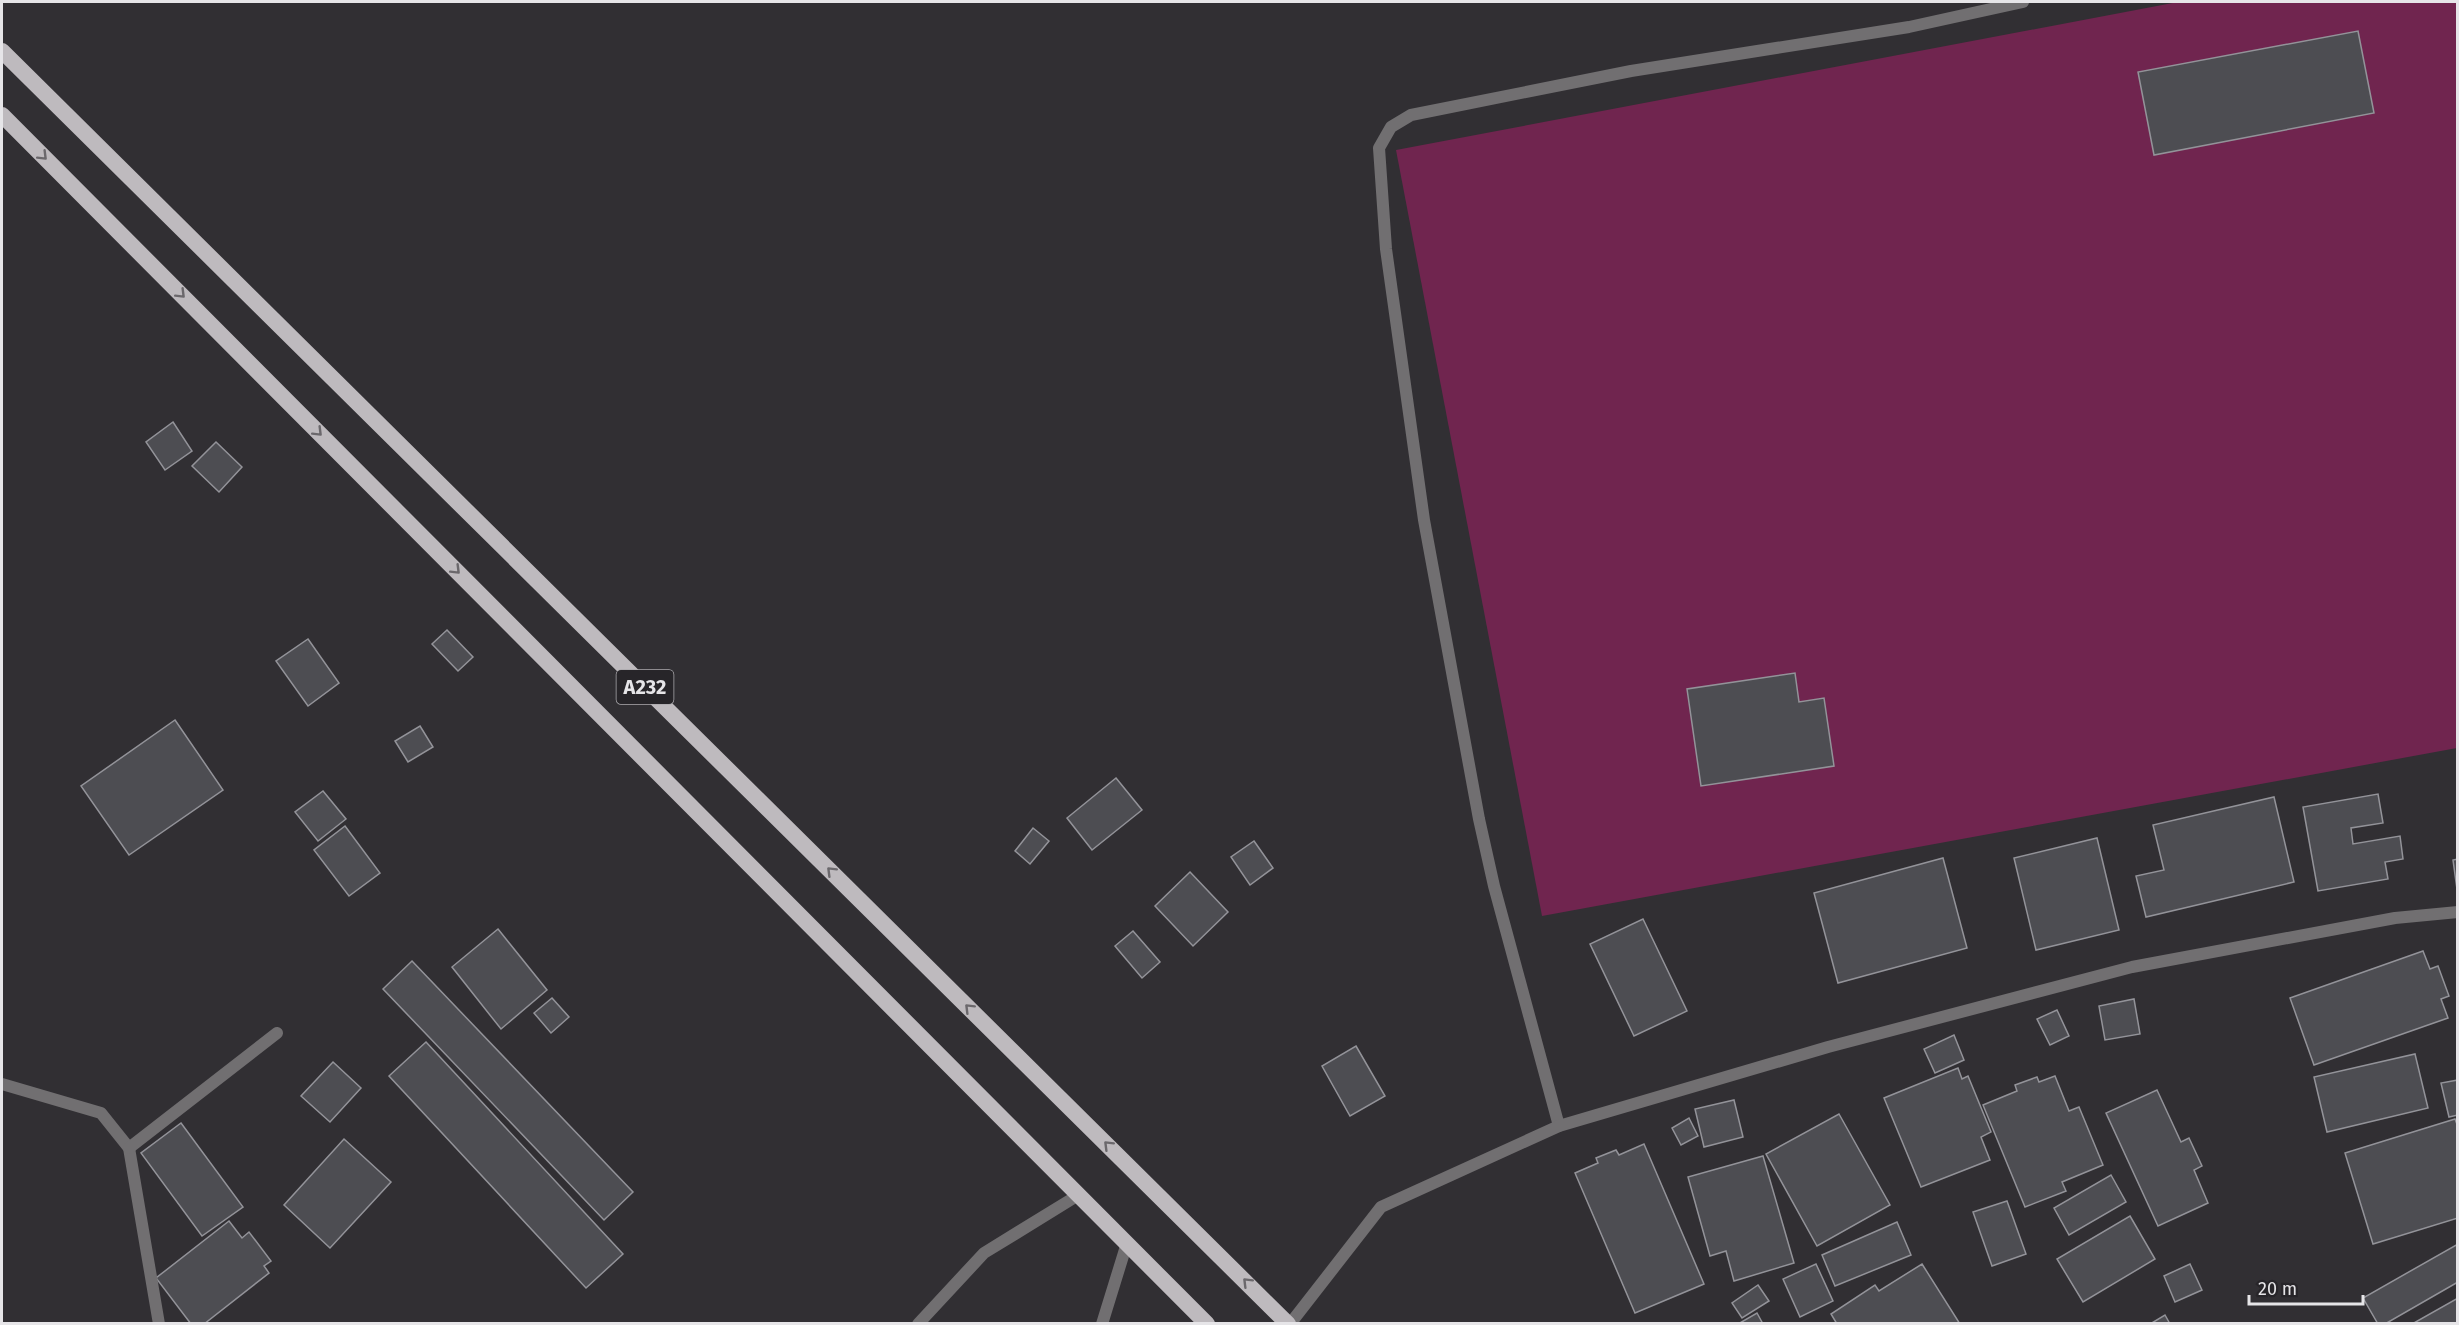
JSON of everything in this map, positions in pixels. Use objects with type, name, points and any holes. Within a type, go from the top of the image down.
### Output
[{"type":"highway","name":"A232","points":[[2,51],[1289,1323]]},
{"type":"highway","name":"A232","points":[[2,115],[1207,1323]]},
{"type":"street","points":[[1559,1126],[1494,886],[1479,819],[1430,554],[1386,249],[1379,148],[1391,127],[1411,114],[1630,71],[1909,27],[2024,2]]},
{"type":"street","points":[[1289,1323],[1381,1207],[1559,1126],[1828,1047],[2132,967],[2395,918],[2457,912]]},
{"type":"street","points":[[129,1148],[277,1033]]},
{"type":"street","points":[[2,1084],[101,1113],[129,1148],[159,1323]]},
{"type":"street","points":[[918,1323],[984,1253],[1080,1194]]},
{"type":"street","points":[[1102,1323],[1127,1242]]},
{"type":"shaded area","points":[[2178,2],[2457,2],[2457,748],[1542,916],[1396,150]]},
{"type":"building","points":[[2358,31],[2374,113],[2154,155],[2138,72]]},
{"type":"building","points":[[173,422],[192,451],[165,470],[146,442]]},
{"type":"building","points":[[216,442],[242,467],[219,492],[192,466]]},
{"type":"building","points":[[447,630],[473,657],[458,671],[432,644]]},
{"type":"building","points":[[308,639],[339,683],[308,706],[276,661]]},
{"type":"building","points":[[1795,673],[1799,702],[1824,698],[1834,766],[1701,786],[1687,689]]},
{"type":"building","points":[[175,720],[223,790],[129,855],[81,786]]},
{"type":"building","points":[[420,726],[433,747],[408,762],[395,741]]},
{"type":"building","points":[[1116,778],[1142,810],[1092,850],[1067,818]]},
{"type":"building","points":[[323,791],[346,819],[318,841],[295,812]]},
{"type":"building","points":[[2378,794],[2383,823],[2351,828],[2353,844],[2400,836],[2403,859],[2385,862],[2388,879],[2318,891],[2303,807]]},
{"type":"building","points":[[2274,797],[2294,882],[2146,917],[2136,876],[2164,870],[2153,825]]},
{"type":"building","points":[[345,826],[380,873],[349,896],[314,850]]},
{"type":"building","points":[[1033,828],[1049,841],[1030,864],[1015,851]]},
{"type":"building","points":[[2097,838],[2119,930],[2036,950],[2014,858]]},
{"type":"building","points":[[1254,841],[1273,868],[1250,885],[1231,857]]},
{"type":"building","points":[[1943,858],[1967,948],[1838,983],[1814,893]]},
{"type":"building","points":[[2458,859],[2458,889],[2457,889],[2453,860]]},
{"type":"building","points":[[1190,872],[1228,912],[1193,946],[1155,906]]},
{"type":"building","points":[[1643,919],[1687,1011],[1634,1036],[1590,944]]},
{"type":"building","points":[[498,929],[547,990],[501,1029],[452,967]]},
{"type":"building","points":[[1133,931],[1160,962],[1142,978],[1115,946]]},
{"type":"building","points":[[2423,951],[2430,969],[2438,966],[2449,996],[2441,999],[2448,1018],[2314,1065],[2290,998]]},
{"type":"building","points":[[412,961],[633,1192],[604,1220],[383,989]]},
{"type":"building","points":[[552,998],[569,1017],[551,1033],[534,1013]]},
{"type":"building","points":[[2134,999],[2140,1034],[2105,1040],[2099,1006]]},
{"type":"building","points":[[2057,1010],[2069,1036],[2050,1045],[2037,1019]]},
{"type":"building","points":[[1954,1035],[1964,1060],[1935,1073],[1924,1049]]},
{"type":"building","points":[[426,1042],[623,1254],[586,1288],[389,1076]]},
{"type":"building","points":[[1356,1046],[1385,1096],[1350,1116],[1322,1066]]},
{"type":"building","points":[[2415,1054],[2428,1108],[2327,1132],[2314,1077]]},
{"type":"building","points":[[333,1062],[361,1088],[330,1122],[301,1096]]},
{"type":"building","points":[[1958,1068],[1962,1079],[1968,1076],[1991,1132],[1981,1137],[1990,1160],[1921,1187],[1884,1098]]},
{"type":"building","points":[[2055,1076],[2069,1111],[2079,1107],[2103,1165],[2062,1182],[2066,1191],[2025,1207],[1983,1105],[2017,1091],[2015,1085],[2037,1077],[2039,1082]]},
{"type":"building","points":[[2458,1080],[2458,1115],[2449,1117],[2441,1083]]},
{"type":"building","points":[[2157,1090],[2181,1142],[2189,1138],[2202,1166],[2194,1170],[2208,1203],[2158,1226],[2106,1113]]},
{"type":"building","points":[[1734,1100],[1743,1137],[1704,1147],[1695,1109]]},
{"type":"building","points":[[1839,1114],[1890,1205],[1817,1246],[1766,1154]]},
{"type":"building","points":[[1689,1118],[1698,1136],[1681,1145],[1672,1128]]},
{"type":"building","points":[[2455,1119],[2458,1127],[2458,1218],[2373,1244],[2345,1153]]},
{"type":"building","points":[[181,1123],[243,1207],[202,1236],[141,1153]]},
{"type":"building","points":[[344,1139],[391,1182],[330,1248],[284,1205]]},
{"type":"building","points":[[1644,1144],[1704,1284],[1635,1313],[1575,1173],[1598,1163],[1596,1158],[1616,1150],[1619,1155]]},
{"type":"building","points":[[1763,1156],[1794,1263],[1734,1281],[1726,1251],[1710,1256],[1688,1177]]},
{"type":"building","points":[[2111,1175],[2126,1202],[2069,1235],[2054,1208]]},
{"type":"building","points":[[2007,1201],[2026,1254],[1992,1266],[1973,1212]]},
{"type":"building","points":[[2130,1216],[2155,1259],[2083,1302],[2057,1259]]},
{"type":"building","points":[[229,1221],[242,1238],[249,1232],[271,1261],[264,1266],[269,1273],[204,1324],[191,1324],[156,1278]]},
{"type":"building","points":[[1897,1222],[1911,1255],[1835,1286],[1822,1255]]},
{"type":"building","points":[[2458,1244],[2458,1282],[2385,1324],[2378,1324],[2363,1298]]},
{"type":"building","points":[[1816,1264],[1833,1301],[1800,1317],[1783,1279]]},
{"type":"building","points":[[1922,1264],[1960,1324],[1837,1324],[1831,1314],[1875,1285],[1879,1291]]},
{"type":"building","points":[[2190,1264],[2202,1290],[2175,1302],[2164,1276]]},
{"type":"building","points":[[1758,1285],[1769,1301],[1742,1318],[1732,1303]]},
{"type":"building","points":[[2458,1298],[2458,1324],[2412,1324]]},
{"type":"building","points":[[1757,1313],[1763,1324],[1738,1324]]},
{"type":"building","points":[[2165,1315],[2170,1324],[2150,1324]]}]
